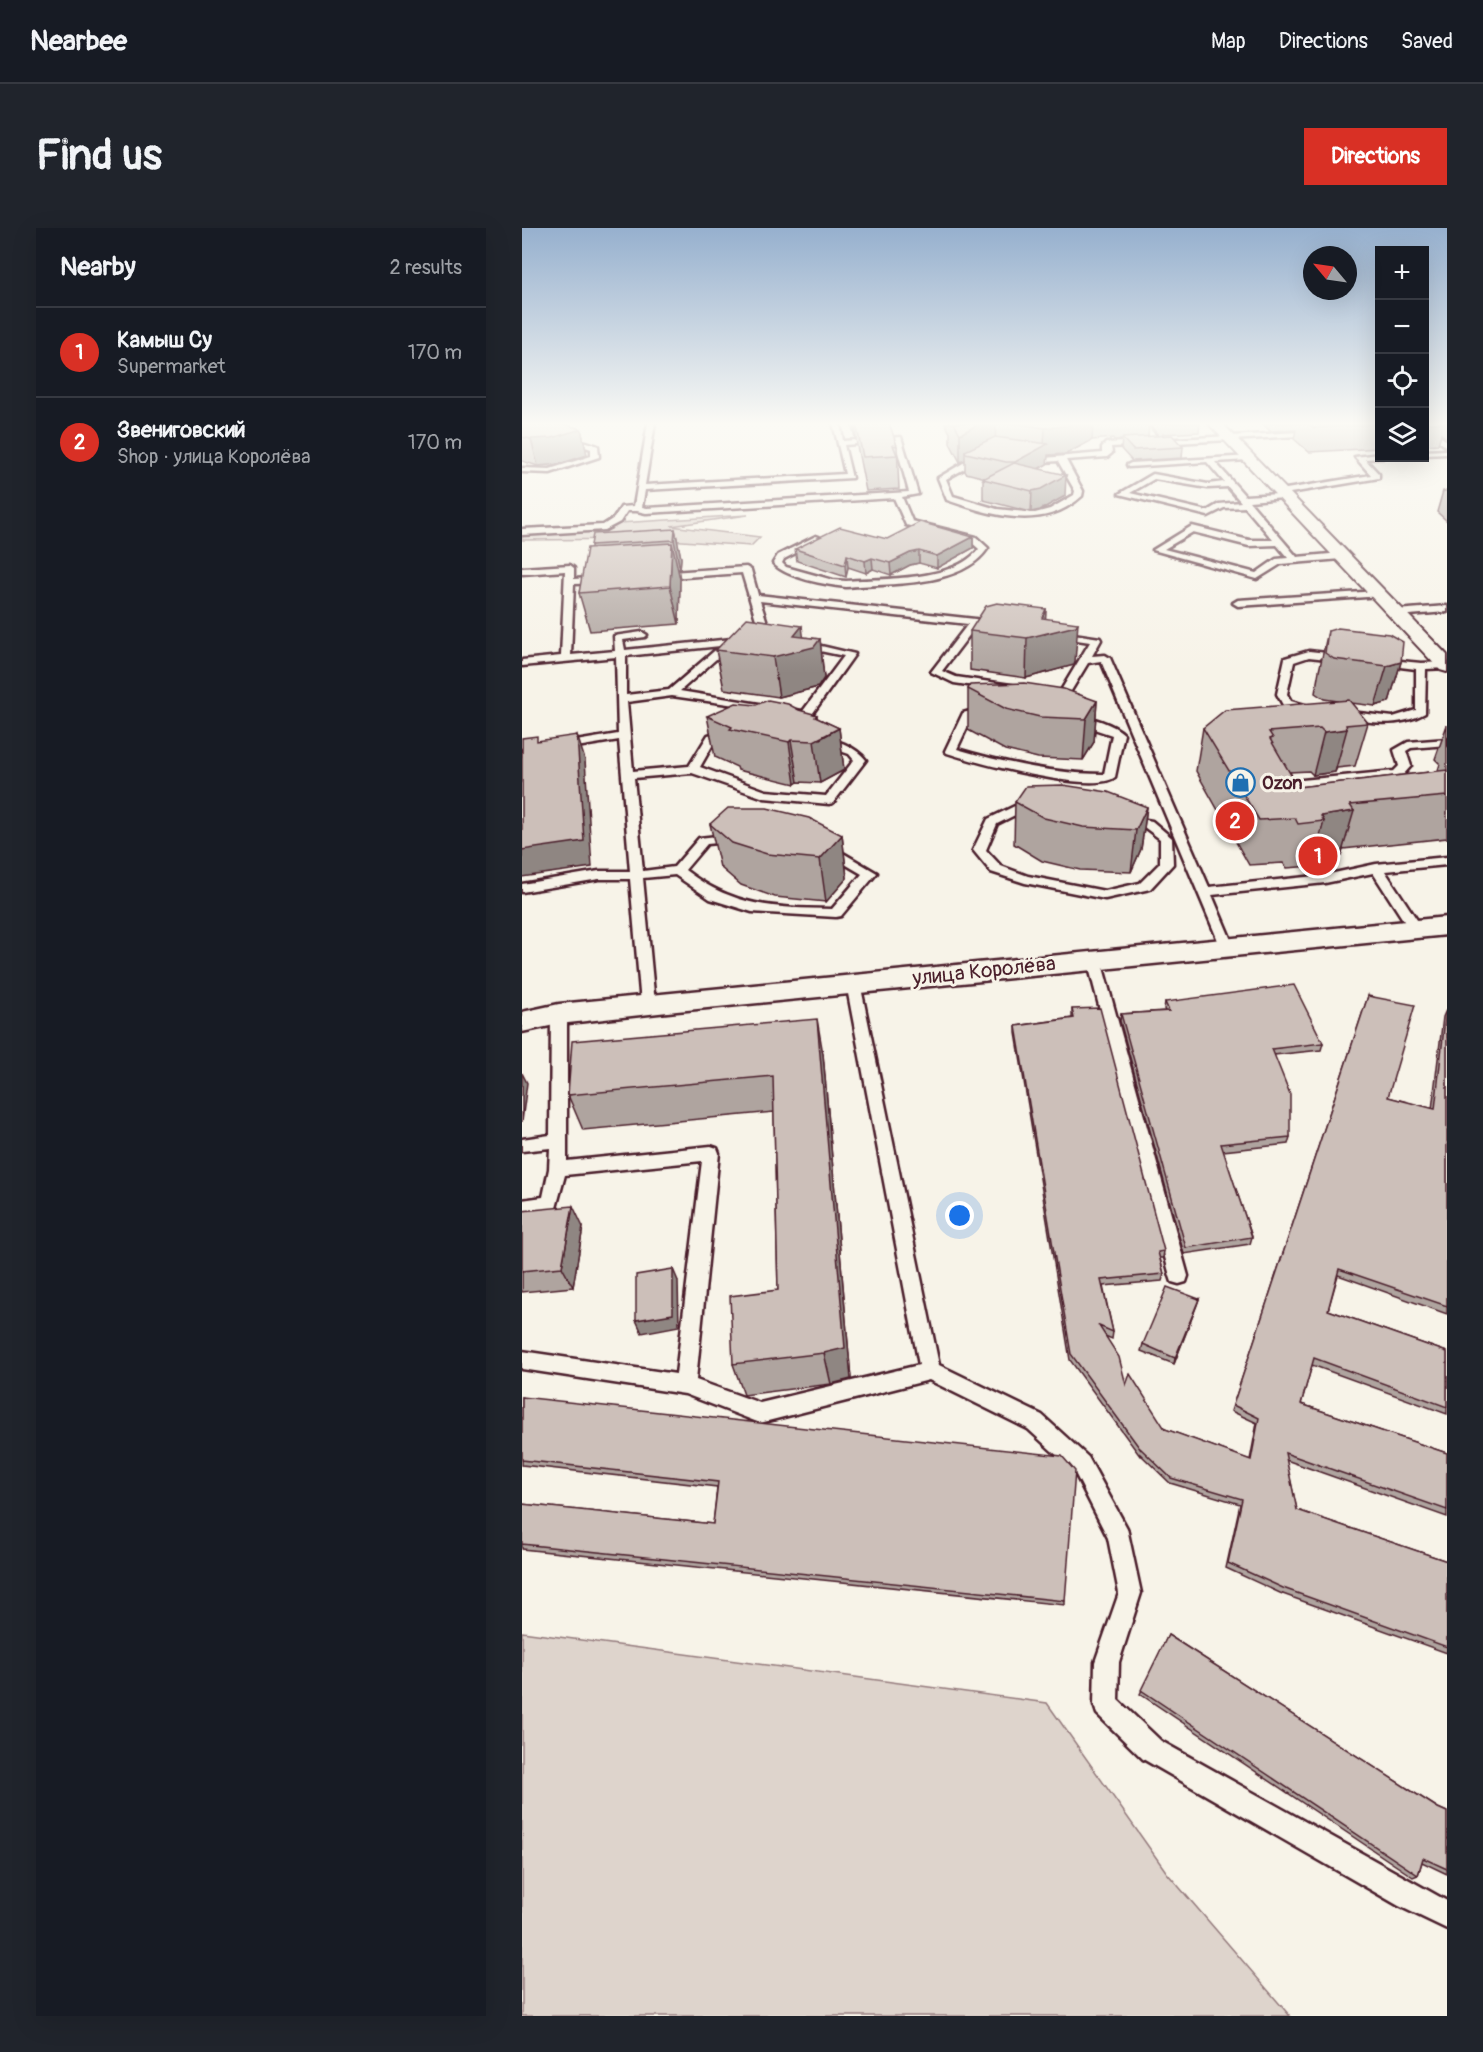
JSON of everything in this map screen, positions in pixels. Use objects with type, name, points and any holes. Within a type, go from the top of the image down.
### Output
[{"type":"street","points":[[1294,506],[1446,665]]},
{"type":"street","name":"улица Королёва","points":[[522,1022],[559,1014],[648,1004],[1447,926]]},
{"type":"lane","points":[[522,532],[605,527],[617,520],[624,509],[638,508],[646,511],[718,506]]},
{"type":"lane","points":[[826,535],[781,557],[777,563],[783,568],[832,583],[846,584],[937,576],[981,555],[984,548],[973,539],[908,527],[901,506]]},
{"type":"lane","points":[[984,506],[1014,514],[1043,514],[1058,506]]},
{"type":"lane","points":[[1176,506],[1208,514],[1221,506]]},
{"type":"lane","points":[[1250,506],[1296,560]]},
{"type":"lane","points":[[1280,542],[1249,543],[1192,529],[1157,550],[1257,576],[1279,561],[1341,556]]},
{"type":"lane","points":[[522,571],[570,568],[566,658]]},
{"type":"lane","points":[[639,578],[746,570],[754,597],[777,640]]},
{"type":"lane","points":[[568,582],[616,579]]},
{"type":"lane","points":[[1238,603],[1378,594]]},
{"type":"lane","points":[[754,597],[975,622],[1096,640],[1064,696],[954,680],[936,672],[975,622]]},
{"type":"lane","points":[[1396,613],[1447,609]]},
{"type":"lane","points":[[642,635],[618,638],[621,652],[621,699],[648,1004]]},
{"type":"lane","points":[[522,663],[730,642],[777,640],[850,654],[806,715],[672,693],[621,699]]},
{"type":"lane","points":[[672,693],[730,642]]},
{"type":"lane","points":[[1421,666],[1421,711],[1410,719],[1395,721],[1301,709],[1287,703],[1282,694],[1289,660],[1296,656],[1310,654],[1421,666],[1446,665]]},
{"type":"lane","points":[[1084,660],[1105,658],[1227,947]]},
{"type":"lane","points":[[1118,734],[1108,777],[1080,779],[982,760],[951,751],[967,715],[984,710],[1037,713],[1100,724],[1118,734],[1138,734]]},
{"type":"lane","points":[[693,769],[712,736],[740,731]]},
{"type":"lane","points":[[522,753],[625,736]]},
{"type":"lane","points":[[629,775],[693,769],[764,794],[829,800],[860,760],[853,752],[807,737]]},
{"type":"lane","points":[[1310,814],[1297,792],[1302,784],[1398,774],[1405,766],[1400,750],[1408,745],[1447,742]]},
{"type":"lane","points":[[1166,838],[1167,864],[1145,886],[1105,895],[1025,879],[996,870],[979,850],[992,822],[1027,804],[1148,824],[1166,838],[1182,840]]},
{"type":"lane","points":[[522,888],[599,875],[638,875],[678,871],[704,841],[753,837]]},
{"type":"lane","points":[[678,871],[698,888],[732,904],[773,912],[837,913],[870,873],[830,848],[812,843]]},
{"type":"lane","points":[[1204,892],[1325,879],[1376,868],[1447,861]]},
{"type":"lane","points":[[1376,868],[1416,929]]},
{"type":"lane","points":[[1094,960],[1179,1276]]},
{"type":"lane","points":[[853,983],[930,1371]]},
{"type":"lane","points":[[522,1207],[550,1203],[558,1169],[559,1014]]},
{"type":"lane","points":[[522,1145],[558,1140]]},
{"type":"lane","points":[[558,1169],[711,1153],[685,1385]]},
{"type":"lane","points":[[522,1360],[685,1385],[760,1413],[930,1371],[1035,1422],[1082,1464],[1119,1536],[1130,1593],[1107,1662],[1106,1705],[1152,1750],[1409,1896],[1447,1915]]},
{"type":"shaded area","points":[[748,515],[671,526],[760,537],[751,546],[655,539],[522,540],[522,529]]},
{"type":"shaded area","points":[[522,1632],[1047,1703],[1167,1873],[1290,2016],[522,2016]]},
{"type":"building","points":[[920,522],[973,537],[937,556],[919,551],[890,563],[872,558],[865,561],[847,555],[845,565],[795,549],[840,527],[887,539]]},
{"type":"building","points":[[675,529],[674,540],[591,545],[593,534]]},
{"type":"building","points":[[672,543],[670,586],[579,593],[587,548]]},
{"type":"building","points":[[997,603],[1046,609],[1042,618],[1078,623],[1076,626],[1027,638],[970,631],[986,606]]},
{"type":"building","points":[[747,618],[802,626],[794,636],[820,639],[814,647],[773,657],[716,650]]},
{"type":"building","points":[[1338,628],[1389,634],[1403,642],[1401,662],[1387,666],[1334,659],[1325,653],[1328,631]]},
{"type":"building","points":[[1024,683],[1064,689],[1097,701],[1086,719],[1040,717],[1006,709],[968,689],[970,685]]},
{"type":"building","points":[[768,700],[788,704],[817,715],[815,717],[839,728],[814,741],[791,740],[789,742],[730,729],[732,727],[707,716],[736,703],[756,705]]},
{"type":"building","points":[[1349,700],[1368,723],[1346,725],[1347,729],[1324,732],[1320,728],[1269,732],[1273,738],[1270,739],[1298,787],[1447,770],[1447,796],[1350,805],[1354,811],[1321,816],[1324,821],[1298,824],[1295,818],[1259,820],[1203,728],[1225,710]]},
{"type":"building","points":[[577,735],[584,841],[522,850],[522,738],[537,736],[537,741]]},
{"type":"building","points":[[1063,785],[1108,792],[1147,807],[1136,830],[1083,827],[1044,818],[1015,802],[1026,786]]},
{"type":"building","points":[[728,808],[767,808],[809,818],[842,835],[820,859],[767,854],[732,843],[710,824]]},
{"type":"building","points":[[1294,985],[1323,1043],[1272,1049],[1290,1094],[1290,1137],[1221,1144],[1252,1237],[1186,1248],[1121,1014],[1169,1011],[1165,1002]]},
{"type":"building","points":[[1368,996],[1415,1005],[1388,1097],[1435,1109],[1447,1010],[1447,1306],[1339,1269],[1328,1310],[1447,1352],[1447,1407],[1314,1358],[1301,1404],[1447,1453],[1447,1510],[1285,1453],[1297,1510],[1447,1561],[1447,1647],[1283,1588],[1228,1563],[1242,1499],[1171,1478],[1140,1448],[1141,1450],[1071,1354],[1016,1026],[1074,1018],[1072,1009],[1100,1008],[1164,1251],[1158,1252],[1164,1274],[1101,1280],[1113,1332],[1099,1326],[1119,1357],[1126,1385],[1130,1374],[1165,1429],[1251,1460],[1259,1418],[1233,1405]]},
{"type":"building","points":[[817,1019],[845,1348],[824,1353],[733,1364],[730,1296],[778,1290],[773,1076],[568,1095],[572,1041]]},
{"type":"building","points":[[573,1206],[562,1267],[522,1271],[522,1211]]},
{"type":"building","points":[[673,1269],[673,1314],[636,1320],[636,1275]]},
{"type":"building","points":[[1167,1287],[1199,1299],[1175,1358],[1143,1344]]},
{"type":"building","points":[[522,1397],[1062,1456],[1075,1471],[1065,1601],[522,1544],[522,1504],[713,1524],[718,1482],[522,1460]]},
{"type":"building","points":[[1168,1635],[1447,1812],[1447,1869],[1423,1858],[1418,1875],[1141,1690]]},
{"type":"place","name":"Ozon","points":[[1241,783]]},
{"type":"place","name":"Звениговский","points":[[1235,821]]},
{"type":"place","name":"Камыш Су","points":[[1318,856]]}]
